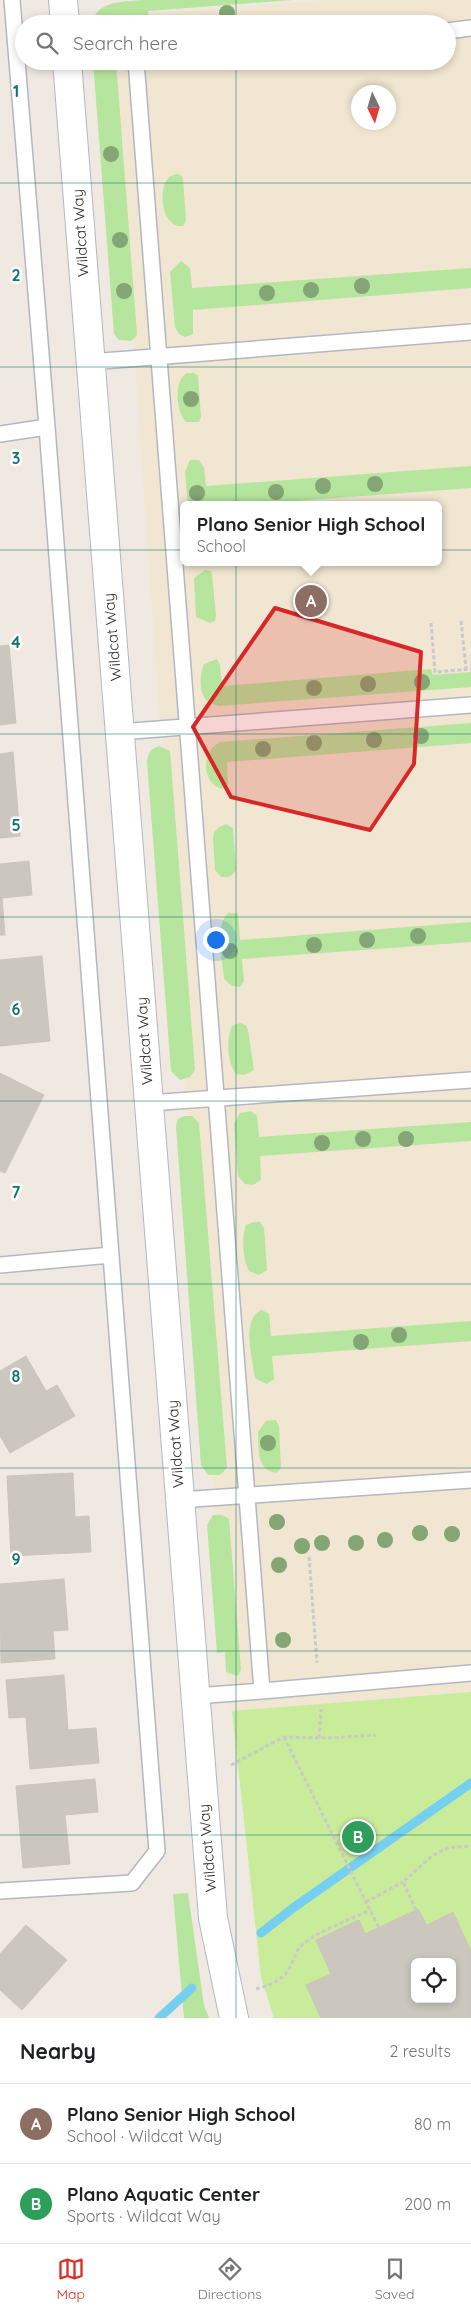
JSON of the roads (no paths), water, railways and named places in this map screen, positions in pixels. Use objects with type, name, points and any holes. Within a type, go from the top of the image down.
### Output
[{"type":"street","points":[[63,0],[64,15]]},
{"type":"street","name":"Wildcat Way","points":[[68,70],[213,1918],[234,2018]]},
{"type":"lane","points":[[12,0],[15,37]]},
{"type":"lane","points":[[456,29],[471,28]]},
{"type":"lane","points":[[0,1892],[132,1883],[157,1851],[18,70]]},
{"type":"lane","points":[[137,70],[262,1691]]},
{"type":"lane","points":[[90,362],[471,332]]},
{"type":"lane","points":[[0,434],[47,427]]},
{"type":"lane","points":[[119,732],[471,705]]},
{"type":"lane","points":[[148,1103],[471,1080]]},
{"type":"lane","points":[[0,1265],[111,1255]]},
{"type":"lane","points":[[179,1500],[471,1480]]},
{"type":"lane","points":[[195,1696],[471,1673]]},
{"type":"waterway","points":[[261,1933],[293,1908],[471,1783]]},
{"type":"waterway","points":[[159,2018],[192,1988]]},
{"type":"place","name":"Plano Senior High School","points":[[311,601]]},
{"type":"place","name":"Plano Aquatic Center","points":[[358,1837]]}]
